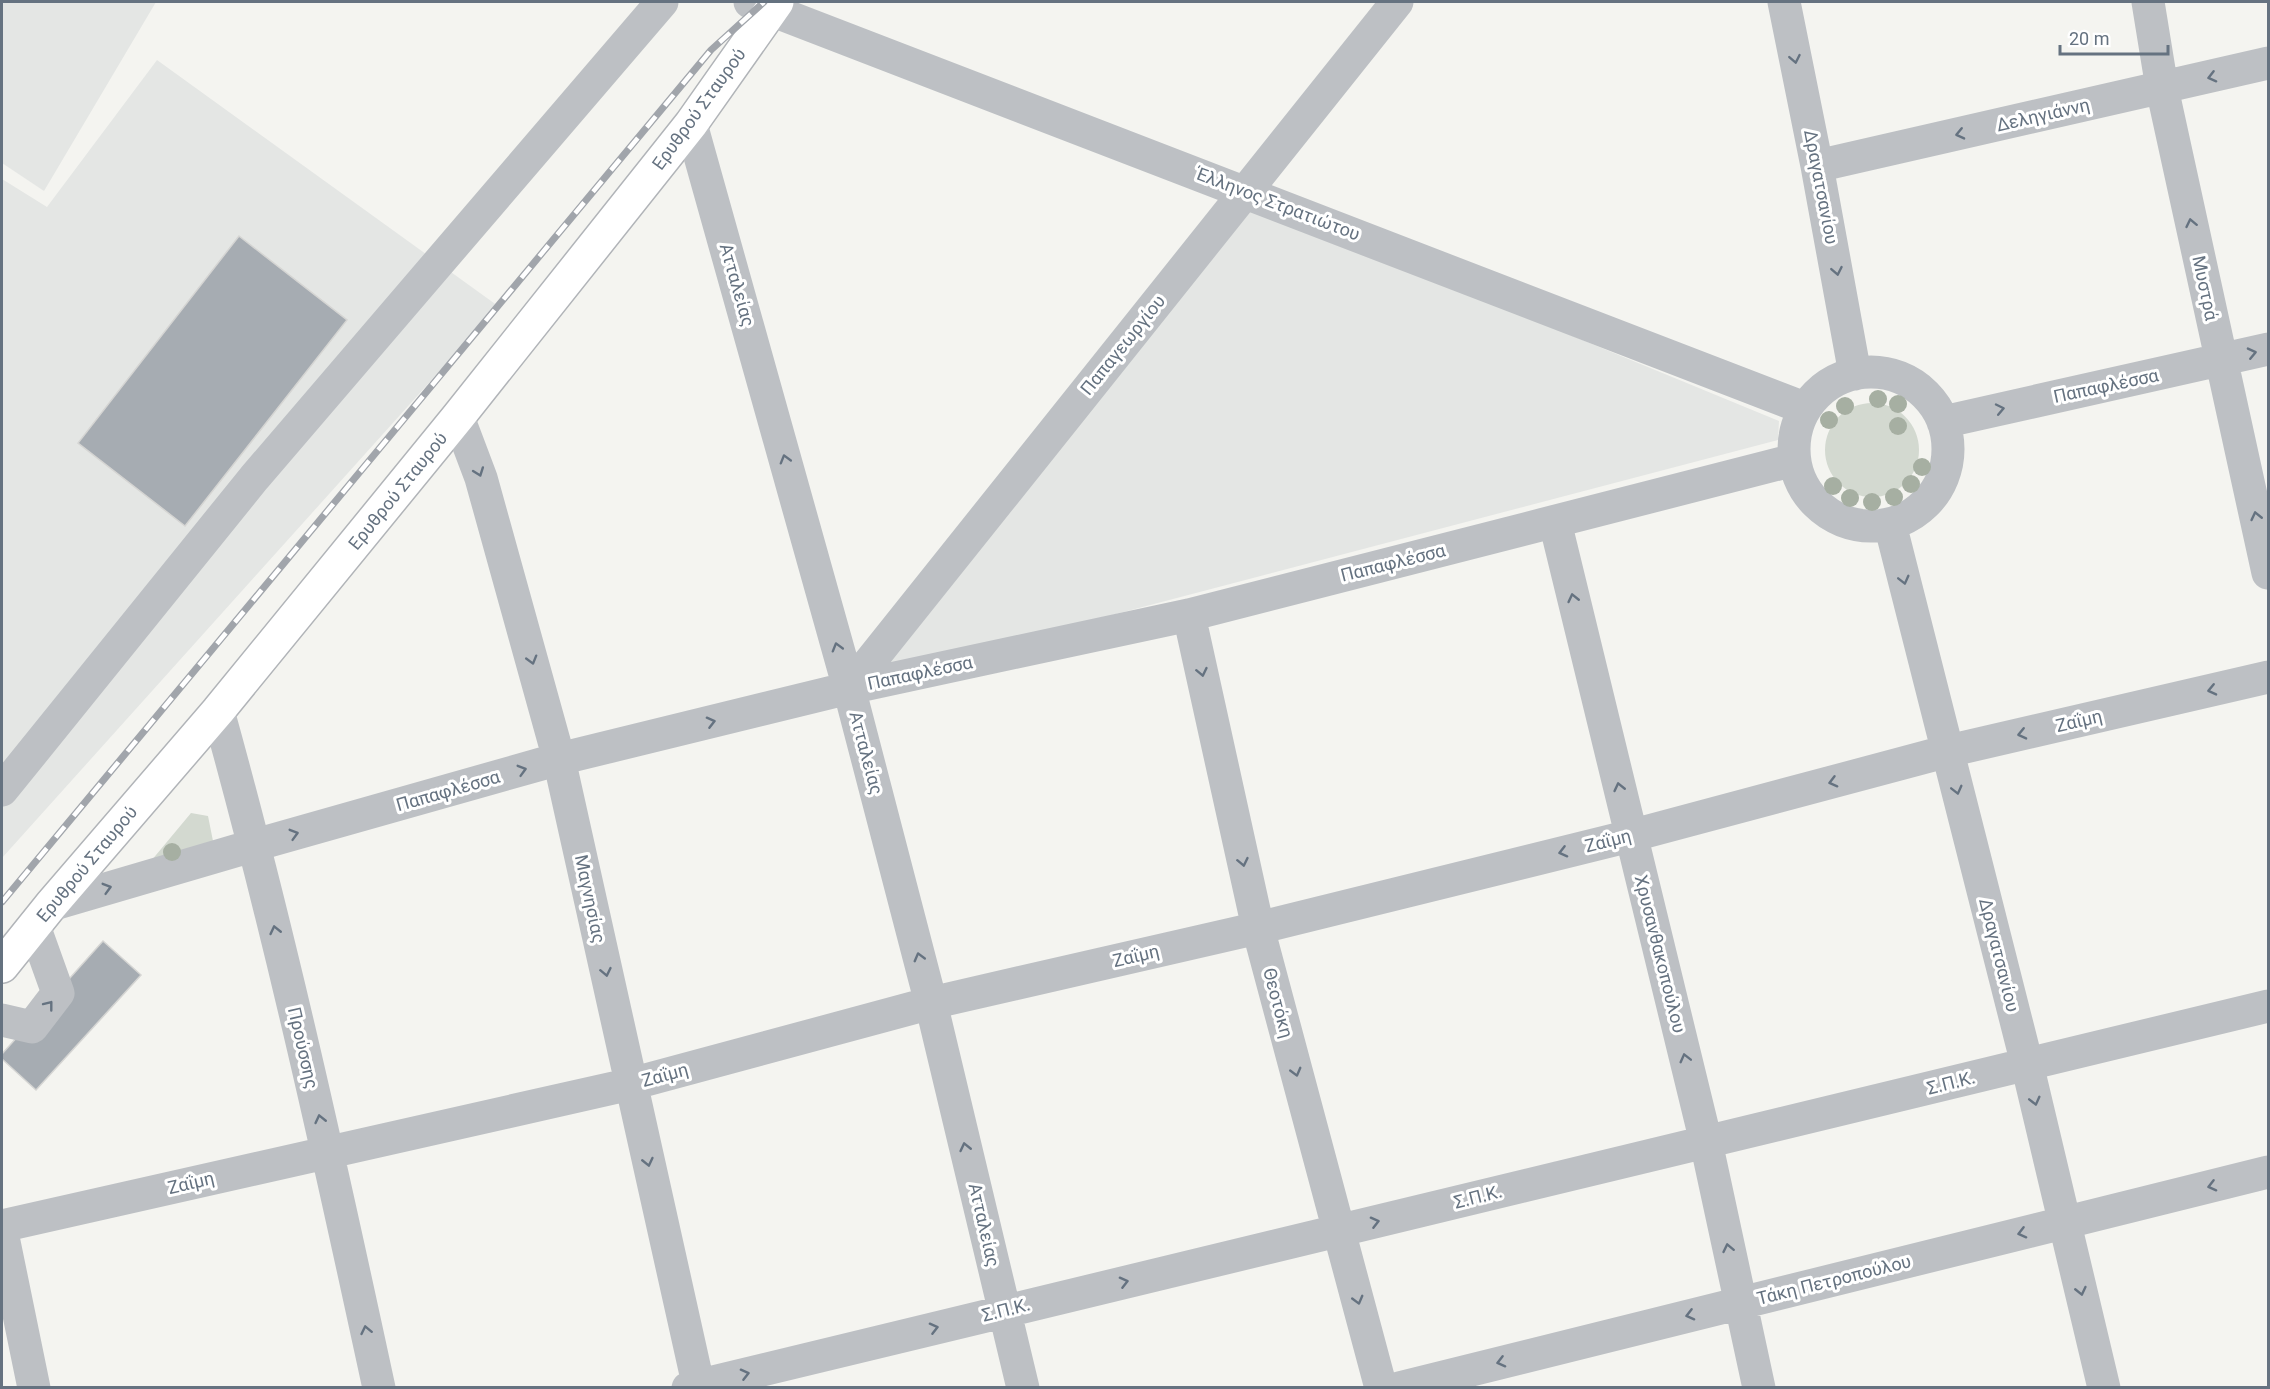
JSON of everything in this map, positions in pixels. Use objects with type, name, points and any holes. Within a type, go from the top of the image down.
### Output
[{"type":"main road","name":"Ερυθρού Σταυρού","points":[[2,966],[218,711],[458,417],[691,124],[766,5]]},
{"type":"street","points":[[2,790],[254,478],[662,2]]},
{"type":"street","name":"Παπαγεωργίου","points":[[849,688],[1396,2]]},
{"type":"street","name":"Δραγατσανίου","points":[[1784,2],[1855,374]]},
{"type":"street","name":"Μυστρά","points":[[2148,2],[2163,88],[2268,573]]},
{"type":"street","name":"Έλληνος Στρατιώτου","points":[[766,5],[1804,408]]},
{"type":"street","name":"Δεληγιάννη","points":[[1817,166],[2268,63]]},
{"type":"street","name":"Ατταλείας","points":[[691,124],[849,688],[931,1003],[1023,1388]]},
{"type":"street","name":"Παπαφλέσσα","points":[[1943,422],[2268,350]]},
{"type":"street","points":[[1866,372],[1890,374],[1913,384],[1931,400],[1943,422],[1948,447],[1944,472],[1932,495],[1914,513],[1890,524],[1868,526],[1847,522],[1828,513],[1812,499],[1806,490],[1800,480],[1794,460],[1794,439],[1804,408],[1824,387],[1855,374],[1866,372]]},
{"type":"street","name":"Μαγνησίας","points":[[458,417],[481,478],[560,759],[695,1387]]},
{"type":"street","name":"Παπαφλέσσα","points":[[43,915],[255,845],[560,759],[849,688],[1189,615],[1794,460]]},
{"type":"street","name":"Χρυσανθακοπούλου","points":[[1556,522],[1630,836],[1706,1142],[1759,1388]]},
{"type":"street","name":"Δραγατσανίου","points":[[1890,524],[2026,1064],[2104,1388]]},
{"type":"street","name":"Θεοτόκη","points":[[1189,615],[1258,928],[1381,1388]]},
{"type":"street","name":"Ζαΐμη","points":[[2,1226],[631,1084],[931,1003],[1258,928],[1630,836],[1948,751],[2268,677]]},
{"type":"street","name":"Προύσσης","points":[[218,711],[255,845],[328,1152],[379,1388]]},
{"type":"street","points":[[2,1020],[32,1027],[58,993],[43,915]]},
{"type":"street","name":"Σ.Π.Κ.","points":[[695,1387],[2268,1006]]},
{"type":"street","name":"Τάκη Πετροπούλου","points":[[1399,1388],[2268,1172]]},
{"type":"street","points":[[2,1232],[34,1388]]},
{"type":"shaded area","points":[[2,2],[156,2],[44,191],[2,163]]},
{"type":"shaded area","points":[[157,60],[498,306],[2,858],[2,179],[47,207]]},
{"type":"shaded area","points":[[1249,203],[1779,421],[1778,440],[872,678]]},
{"type":"shaded area","points":[[1872,403],[1890,407],[1905,417],[1915,432],[1919,450],[1915,468],[1905,483],[1890,493],[1872,497],[1854,493],[1839,483],[1829,468],[1825,450],[1829,432],[1839,417],[1854,407]]},
{"type":"shaded area","points":[[191,813],[208,816],[215,851],[151,861]]},
{"type":"building","points":[[239,236],[347,320],[185,526],[78,443]]},
{"type":"building","points":[[103,941],[141,975],[36,1090],[2,1059],[2,1054]]},
{"type":"railway","points":[[2,902],[711,50],[764,2]]}]
